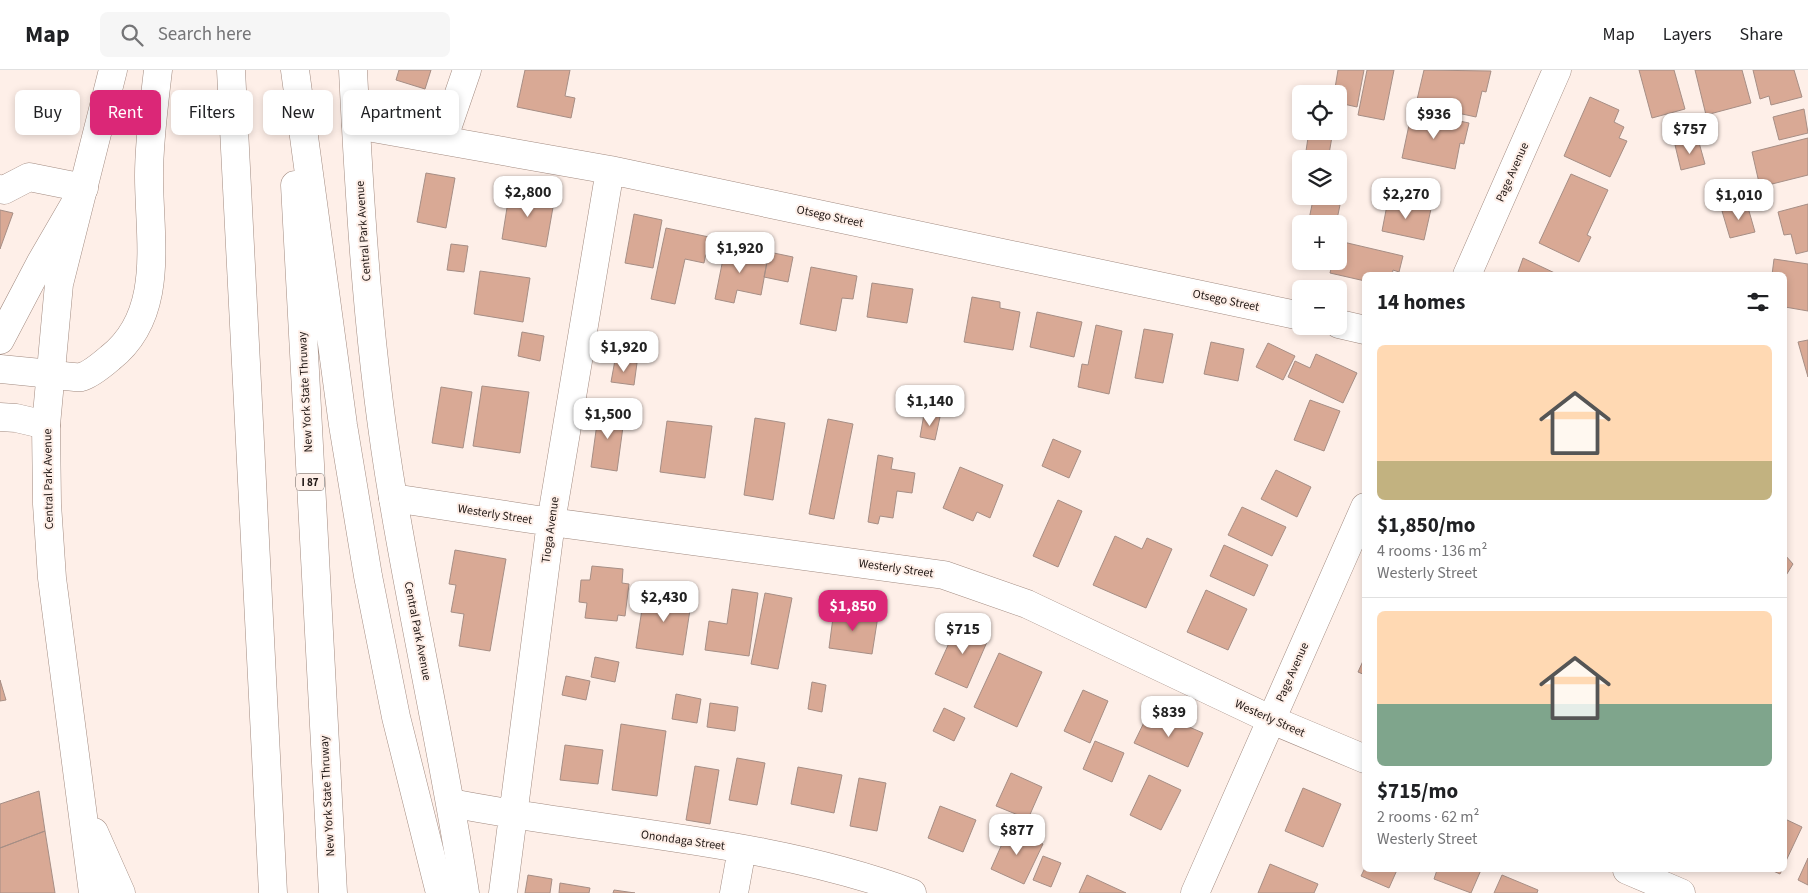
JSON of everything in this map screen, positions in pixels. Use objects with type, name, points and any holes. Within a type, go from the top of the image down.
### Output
[{"type":"main road","name":"Central Park Avenue","points":[[93,893],[52,578],[47,504],[46,425],[58,284],[84,188],[112,70]]},
{"type":"main road","points":[[0,369],[82,377],[116,353],[134,332],[146,308],[149,296],[151,268],[150,145],[158,70]]},
{"type":"main road","points":[[231,70],[273,893]]},
{"type":"main road","name":"New York State Thruway","points":[[290,70],[333,893]]},
{"type":"main road","points":[[295,70],[343,425],[368,576],[396,717],[440,893]]},
{"type":"main road","name":"Central Park Avenue","points":[[353,70],[354,90]]},
{"type":"main road","points":[[443,140],[467,70]]},
{"type":"main road","name":"Page Avenue","points":[[1468,272],[1556,70]]},
{"type":"main road","name":"Central Park Avenue","points":[[357,135],[370,332],[393,498],[451,803],[466,893]]},
{"type":"main road","name":"Otsego Street","points":[[414,135],[610,170],[1292,314]]},
{"type":"main road","name":"Tioga Avenue","points":[[503,893],[550,522],[610,170]]},
{"type":"main road","points":[[0,189],[4,190],[29,177],[84,188],[41,262],[0,340]]},
{"type":"main road","points":[[1347,326],[1362,329]]},
{"type":"main road","points":[[0,417],[16,418],[46,425]]},
{"type":"main road","name":"Westerly Street","points":[[393,498],[550,522],[944,574],[1027,604],[1272,720],[1362,758]]},
{"type":"main road","name":"Page Avenue","points":[[1195,893],[1362,514]]},
{"type":"main road","name":"Onondaga Street","points":[[451,803],[512,815],[742,849],[870,877],[912,893]]},
{"type":"main road","points":[[83,808],[121,893]]},
{"type":"main road","points":[[734,893],[742,849]]},
{"type":"main road","points":[[1632,872],[1681,893]]},
{"type":"building","points":[[399,70],[431,70],[425,89],[396,80]]},
{"type":"building","points":[[525,70],[570,70],[565,96],[575,98],[571,118],[517,107]]},
{"type":"building","points":[[1338,70],[1364,70],[1357,107],[1347,105],[1347,85],[1336,85]]},
{"type":"building","points":[[1367,70],[1394,70],[1384,120],[1358,115]]},
{"type":"building","points":[[1424,70],[1491,71],[1486,92],[1482,91],[1476,117],[1416,104]]},
{"type":"building","points":[[1639,70],[1674,70],[1685,109],[1652,118]]},
{"type":"building","points":[[1695,70],[1742,70],[1751,103],[1706,115]]},
{"type":"building","points":[[1753,70],[1794,70],[1802,97],[1771,105],[1769,96],[1760,99]]},
{"type":"building","points":[[1590,97],[1619,110],[1614,122],[1624,127],[1619,138],[1627,141],[1610,177],[1564,156]]},
{"type":"building","points":[[1804,109],[1808,133],[1779,140],[1773,117]]},
{"type":"building","points":[[1412,111],[1469,123],[1464,144],[1460,143],[1455,169],[1402,158]]},
{"type":"building","points":[[1808,138],[1808,175],[1760,187],[1752,152]]},
{"type":"building","points":[[1698,139],[1705,164],[1681,170],[1675,145]]},
{"type":"building","points":[[1308,140],[1331,140],[1330,150],[1306,150]]},
{"type":"building","points":[[426,173],[455,178],[446,228],[417,222]]},
{"type":"building","points":[[1571,174],[1608,190],[1587,235],[1591,237],[1579,262],[1539,243]]},
{"type":"building","points":[[510,189],[555,196],[546,247],[502,239]]},
{"type":"building","points":[[1388,200],[1431,209],[1424,240],[1382,231]]},
{"type":"building","points":[[1747,204],[1755,232],[1730,238],[1722,211]]},
{"type":"building","points":[[1808,204],[1808,251],[1796,254],[1791,234],[1784,235],[1778,212]]},
{"type":"building","points":[[1312,205],[1340,205],[1338,215],[1310,215]]},
{"type":"building","points":[[0,210],[13,213],[0,249]]},
{"type":"building","points":[[634,214],[662,220],[653,268],[625,263]]},
{"type":"building","points":[[666,228],[709,237],[704,263],[685,259],[675,304],[651,299]]},
{"type":"building","points":[[1347,243],[1403,256],[1399,272],[1393,270],[1393,272],[1362,272],[1362,280],[1330,273],[1331,270],[1347,270]]},
{"type":"building","points":[[451,244],[468,246],[464,272],[447,270]]},
{"type":"building","points":[[726,244],[751,249],[750,258],[767,262],[761,295],[737,290],[734,303],[715,299]]},
{"type":"building","points":[[769,252],[793,257],[788,282],[764,277]]},
{"type":"building","points":[[1523,258],[1553,272],[1518,272]]},
{"type":"building","points":[[1774,259],[1808,264],[1808,311],[1787,307],[1787,272],[1772,272]]},
{"type":"building","points":[[811,267],[857,276],[853,299],[842,298],[836,331],[800,324]]},
{"type":"building","points":[[480,271],[530,278],[523,322],[474,314]]},
{"type":"building","points":[[872,283],[913,289],[907,323],[867,317]]},
{"type":"building","points":[[972,297],[1000,302],[1000,308],[1020,312],[1013,350],[964,342]]},
{"type":"building","points":[[1037,312],[1082,322],[1074,357],[1030,347]]},
{"type":"building","points":[[1096,325],[1122,331],[1109,394],[1078,387],[1082,364],[1088,365]]},
{"type":"building","points":[[1144,329],[1173,334],[1163,383],[1135,378]]},
{"type":"building","points":[[522,332],[544,336],[540,361],[518,356]]},
{"type":"building","points":[[1808,340],[1808,377],[1798,342]]},
{"type":"building","points":[[619,341],[641,344],[639,359],[617,356]]},
{"type":"building","points":[[1211,342],[1244,349],[1238,381],[1204,374]]},
{"type":"building","points":[[1268,343],[1295,356],[1283,380],[1256,367]]},
{"type":"building","points":[[1316,354],[1357,373],[1343,403],[1288,377],[1295,361],[1310,368]]},
{"type":"building","points":[[615,360],[637,363],[634,385],[611,382]]},
{"type":"building","points":[[482,386],[529,392],[520,453],[473,446]]},
{"type":"building","points":[[441,387],[472,392],[463,448],[432,443]]},
{"type":"building","points":[[1310,400],[1340,411],[1324,451],[1294,440]]},
{"type":"building","points":[[599,409],[625,412],[617,471],[591,467]]},
{"type":"building","points":[[924,414],[940,417],[935,440],[920,437]]},
{"type":"building","points":[[755,418],[785,423],[773,500],[744,495]]},
{"type":"building","points":[[828,419],[853,424],[834,519],[809,514]]},
{"type":"building","points":[[667,421],[712,426],[705,478],[660,472]]},
{"type":"building","points":[[1053,439],[1081,451],[1069,478],[1042,466]]},
{"type":"building","points":[[878,455],[893,458],[891,469],[915,473],[912,493],[897,491],[893,518],[880,516],[878,524],[868,522]]},
{"type":"building","points":[[960,467],[1003,485],[990,518],[977,512],[973,521],[943,508]]},
{"type":"building","points":[[1276,470],[1311,487],[1297,517],[1261,499]]},
{"type":"building","points":[[1058,500],[1082,511],[1058,567],[1033,556]]},
{"type":"building","points":[[1242,507],[1286,527],[1272,556],[1228,535]]},
{"type":"building","points":[[1115,536],[1142,549],[1147,538],[1172,549],[1146,608],[1093,585]]},
{"type":"building","points":[[1224,545],[1268,565],[1254,596],[1210,576]]},
{"type":"building","points":[[455,550],[506,559],[490,651],[459,646],[464,614],[451,612],[456,585],[449,584]]},
{"type":"building","points":[[1787,557],[1793,564],[1787,574]]},
{"type":"building","points":[[592,566],[623,569],[622,583],[629,584],[625,616],[618,615],[617,621],[585,618],[587,603],[579,602],[581,580],[590,580]]},
{"type":"building","points":[[732,589],[758,593],[749,656],[705,650],[709,621],[727,624]]},
{"type":"building","points":[[645,590],[692,597],[683,655],[636,648]]},
{"type":"building","points":[[1206,590],[1247,609],[1228,650],[1187,632]]},
{"type":"building","points":[[765,593],[792,598],[778,669],[751,664]]},
{"type":"building","points":[[834,610],[878,616],[872,654],[829,648]]},
{"type":"building","points":[[959,621],[990,635],[967,688],[935,674]]},
{"type":"building","points":[[999,653],[1042,672],[1017,727],[974,707]]},
{"type":"building","points":[[595,657],[619,662],[615,682],[591,677]]},
{"type":"building","points":[[1362,663],[1362,674],[1358,672]]},
{"type":"building","points":[[566,676],[590,681],[586,700],[562,695]]},
{"type":"building","points":[[0,680],[6,700],[0,701]]},
{"type":"building","points":[[812,682],[826,685],[822,712],[808,709]]},
{"type":"building","points":[[1083,690],[1108,701],[1090,743],[1064,731]]},
{"type":"building","points":[[676,694],[701,699],[697,723],[672,719]]},
{"type":"building","points":[[710,703],[738,707],[735,731],[707,727]]},
{"type":"building","points":[[944,708],[965,718],[954,741],[933,731]]},
{"type":"building","points":[[1150,710],[1203,733],[1188,767],[1134,743]]},
{"type":"building","points":[[621,724],[666,731],[657,796],[612,790]]},
{"type":"building","points":[[1095,741],[1124,753],[1112,782],[1083,769]]},
{"type":"building","points":[[565,745],[603,750],[598,784],[560,780]]},
{"type":"building","points":[[737,758],[765,763],[757,805],[729,800]]},
{"type":"building","points":[[695,766],[719,770],[710,824],[686,820]]},
{"type":"building","points":[[798,767],[842,775],[834,813],[791,804]]},
{"type":"building","points":[[1011,773],[1042,787],[1028,819],[996,806]]},
{"type":"building","points":[[1149,775],[1181,790],[1161,830],[1130,815]]},
{"type":"building","points":[[859,778],[886,783],[877,831],[850,826]]},
{"type":"building","points":[[1303,788],[1341,804],[1323,847],[1285,831]]},
{"type":"building","points":[[39,791],[45,831],[0,848],[0,804]]},
{"type":"building","points":[[940,806],[976,820],[963,852],[928,838]]},
{"type":"building","points":[[1787,820],[1802,827],[1787,859]]},
{"type":"building","points":[[1009,828],[1043,844],[1024,884],[991,869]]},
{"type":"building","points":[[45,831],[55,893],[0,893],[0,848]]},
{"type":"building","points":[[1043,856],[1061,863],[1051,887],[1033,880]]},
{"type":"building","points":[[1808,858],[1808,885],[1798,880]]},
{"type":"building","points":[[1270,864],[1318,884],[1314,893],[1258,893]]},
{"type":"building","points":[[1363,872],[1396,872],[1389,888],[1361,876]]},
{"type":"building","points":[[1436,872],[1480,872],[1471,893],[1434,879]]},
{"type":"building","points":[[528,875],[552,879],[550,893],[525,893]]},
{"type":"building","points":[[1087,875],[1126,893],[1079,893]]},
{"type":"building","points":[[1502,875],[1538,890],[1537,893],[1494,893]]},
{"type":"building","points":[[560,883],[590,888],[589,893],[559,893]]},
{"type":"building","points":[[614,890],[635,893],[613,893]]}]
